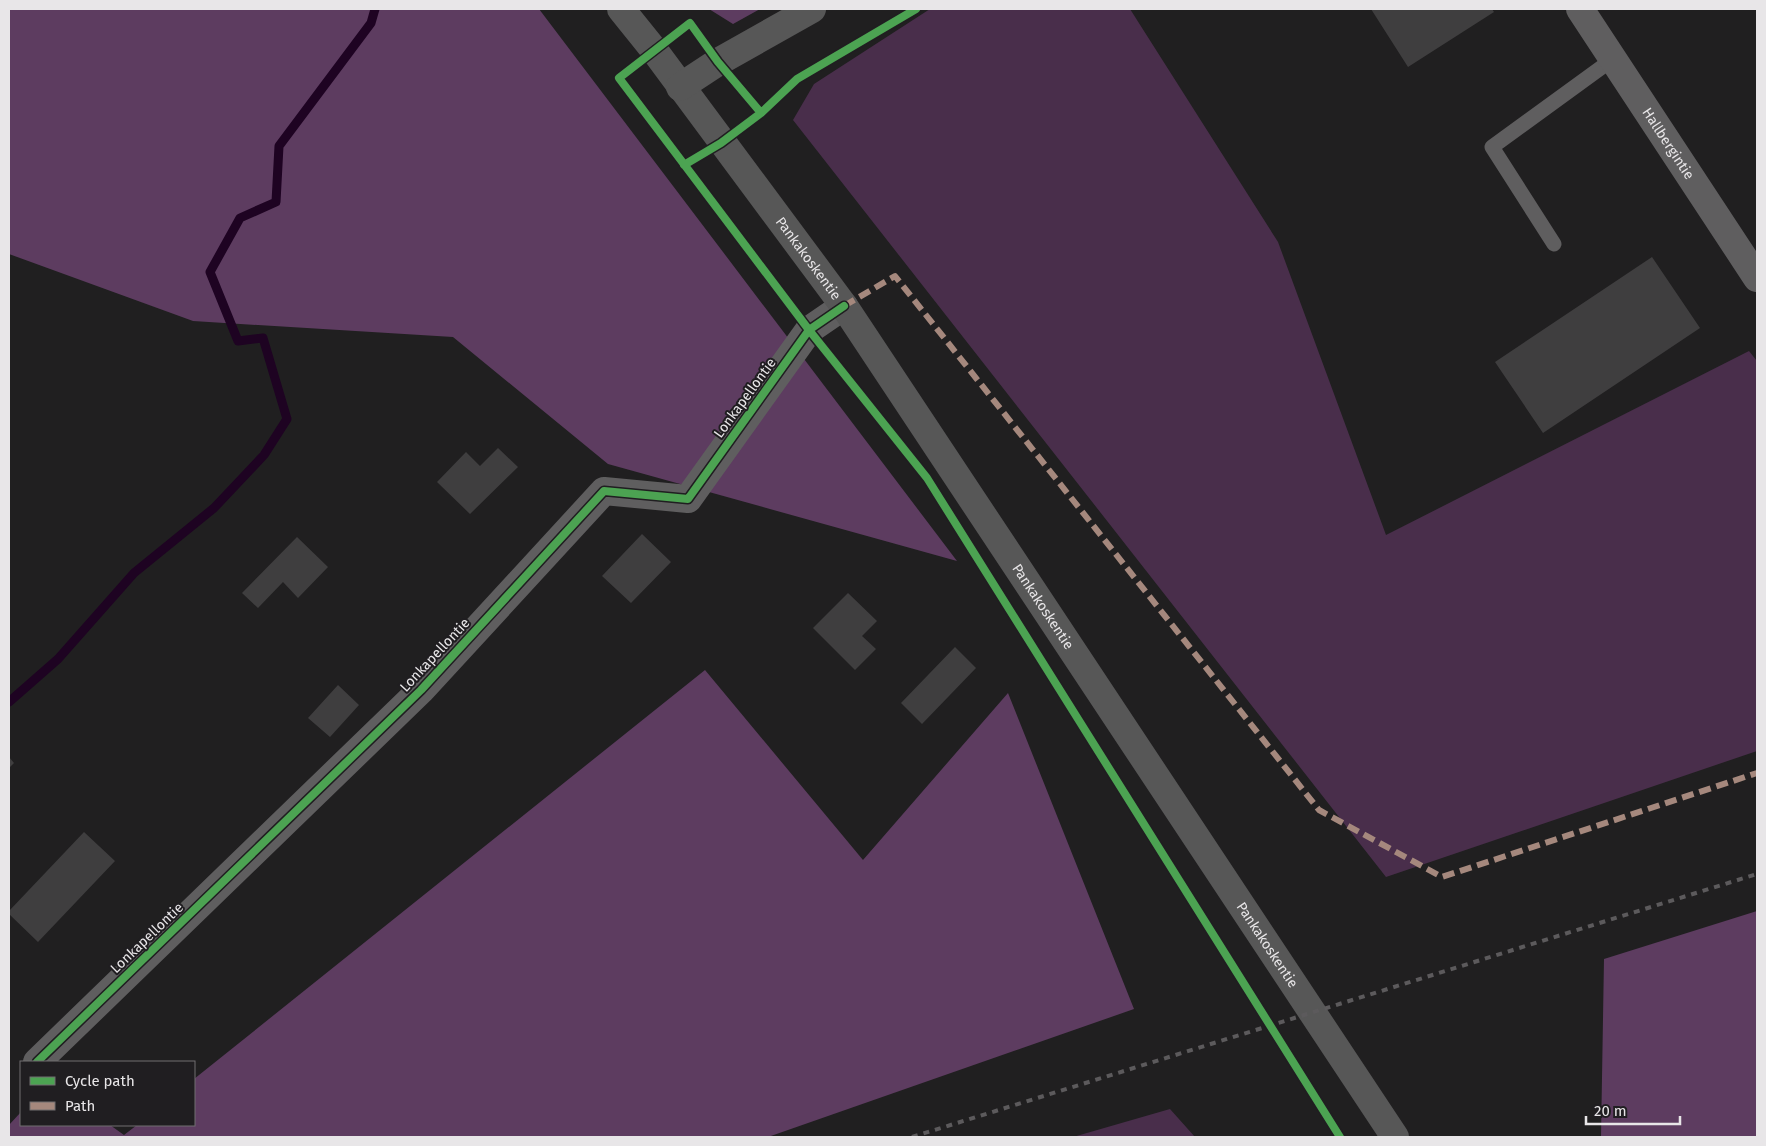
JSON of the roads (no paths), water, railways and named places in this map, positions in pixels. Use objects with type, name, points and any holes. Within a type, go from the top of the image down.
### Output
[{"type":"main road","name":"Pankakoskentie","points":[[621,9],[844,306],[1395,1137]]},
{"type":"main road","points":[[680,86],[718,62],[812,9]]},
{"type":"street","name":"Hallbergintie","points":[[1580,9],[1757,278]]},
{"type":"street","name":"Lonkapellontie","points":[[38,1061],[422,690],[604,491],[688,499],[809,330],[844,306]]},
{"type":"lane","points":[[1554,244],[1492,147],[1613,60]]},
{"type":"waterway","points":[[9,702],[58,659],[134,573],[214,508],[264,455],[287,419],[263,338],[238,341],[210,272],[240,218],[276,202],[279,146],[371,23],[375,9]]},
{"type":"railway","points":[[912,1137],[1757,874]]}]
